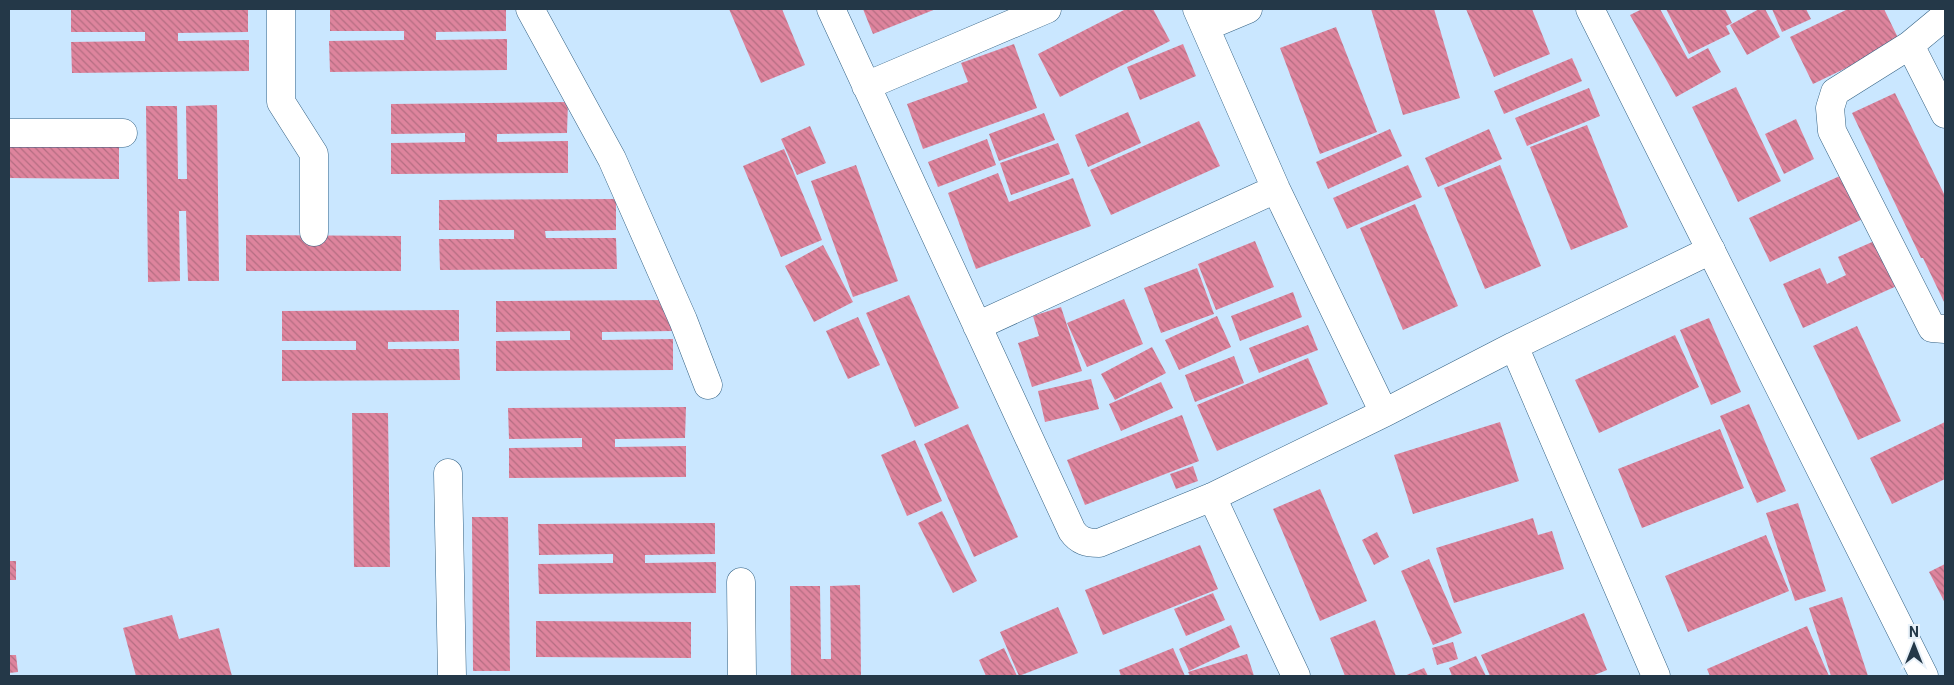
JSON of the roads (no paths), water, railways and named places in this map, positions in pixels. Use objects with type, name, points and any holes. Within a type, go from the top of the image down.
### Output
[{"type":"street","points":[[282,9],[282,102],[314,154],[314,232]]},
{"type":"street","points":[[530,9],[612,159],[683,320],[708,385]]},
{"type":"street","points":[[831,9],[1072,531],[1077,537],[1091,543],[1099,543],[1212,497],[1384,413],[1514,346],[1712,250]]},
{"type":"street","points":[[866,86],[1047,9]]},
{"type":"street","points":[[1248,9],[1201,18],[1276,189],[1384,413]]},
{"type":"street","points":[[1590,9],[1924,676]]},
{"type":"street","points":[[1945,16],[1910,45],[1835,92],[1830,108],[1832,131],[1932,328],[1945,330]]},
{"type":"street","points":[[1910,45],[1945,114]]},
{"type":"street","points":[[9,133],[123,133]]},
{"type":"street","points":[[977,326],[1276,189]]},
{"type":"street","points":[[1514,346],[1656,676]]},
{"type":"street","points":[[448,473],[452,676]]},
{"type":"street","points":[[1212,497],[1296,676]]},
{"type":"street","points":[[741,582],[742,676]]}]
